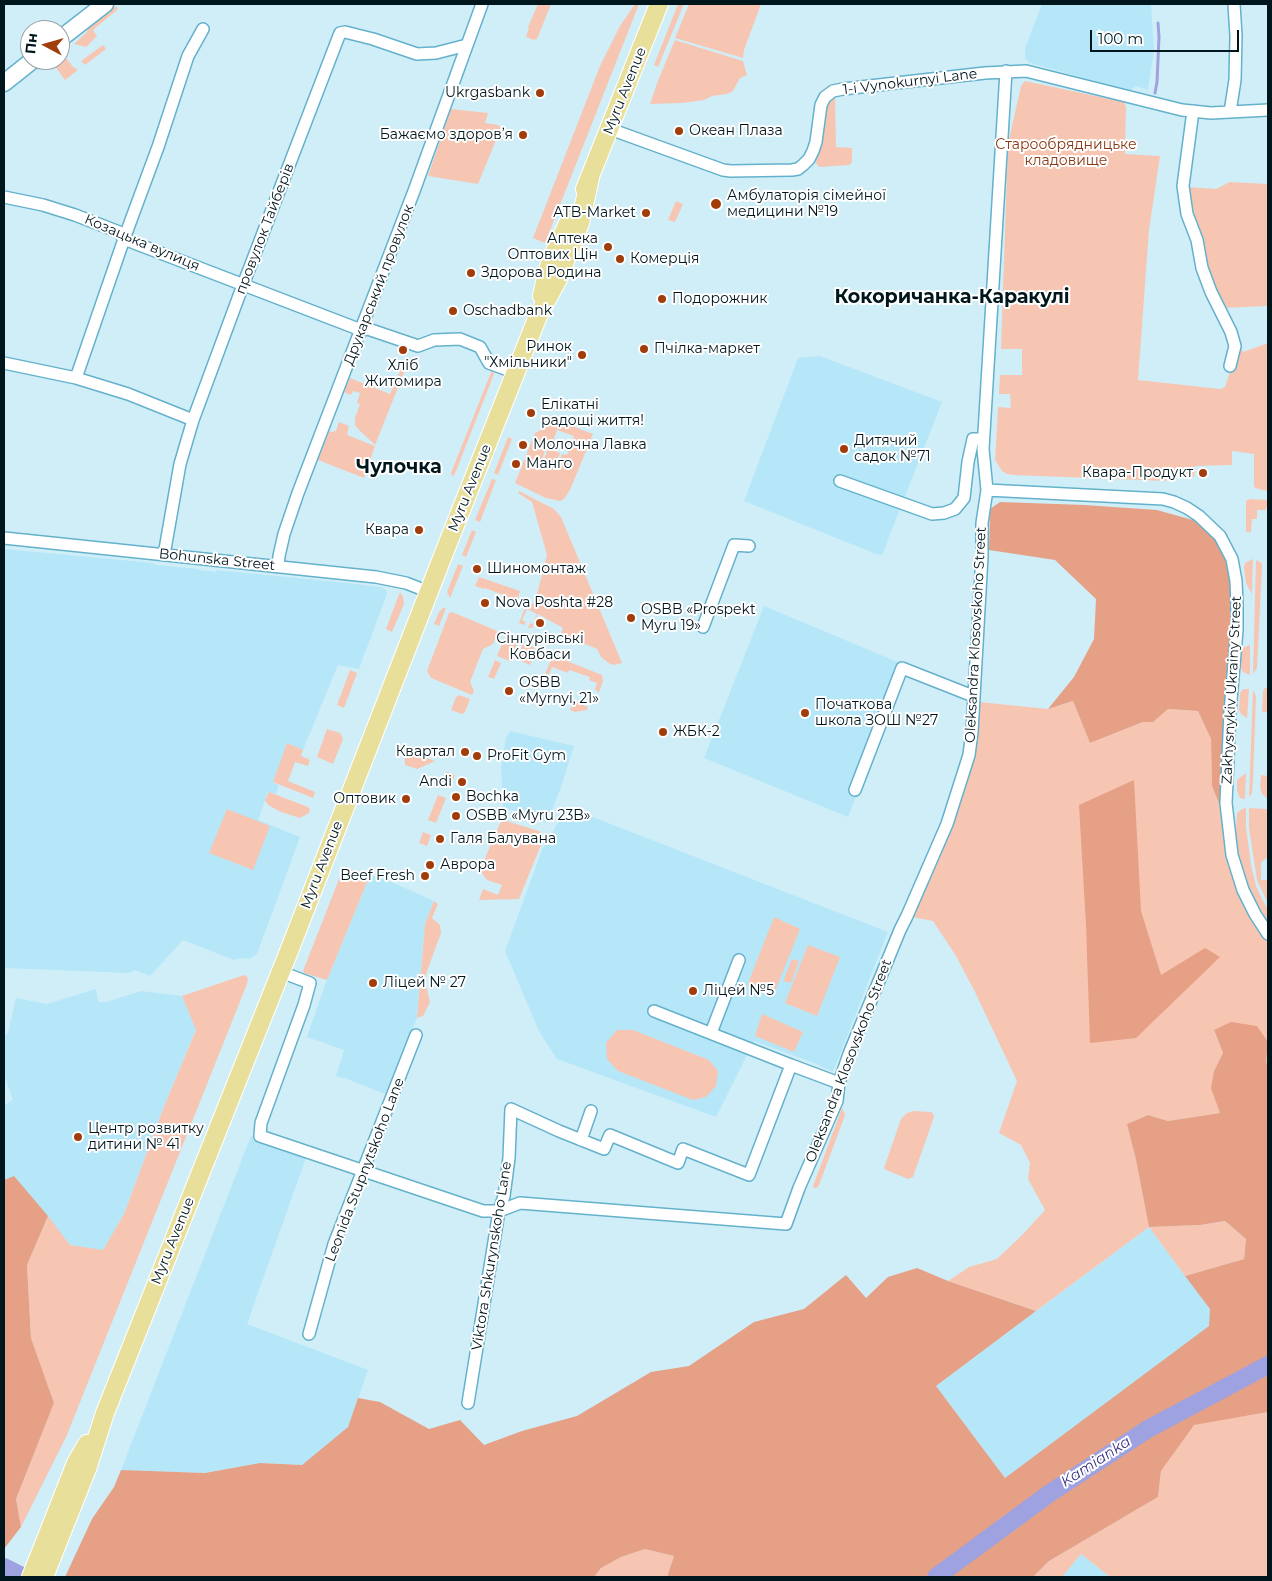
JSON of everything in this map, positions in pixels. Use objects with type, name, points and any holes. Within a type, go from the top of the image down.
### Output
[{"type":"main road","name":"Myru Avenue","points":[[31,1577],[104,1413],[516,373],[538,316],[547,272],[552,258],[590,178],[659,4]]},
{"type":"main road","name":"Myru Avenue","points":[[44,1577],[82,1466]]},
{"type":"street","points":[[70,31],[105,4]]},
{"type":"street","name":"Друкарський провулок","points":[[278,566],[284,534],[298,493],[441,118],[482,4]]},
{"type":"street","points":[[1230,112],[1235,80],[1236,36],[1234,4]]},
{"type":"street","points":[[76,378],[158,147],[188,56],[203,29]]},
{"type":"street","name":"провулок Тайберів","points":[[164,555],[180,464],[193,420],[340,32],[373,39],[418,54],[436,54],[467,44]]},
{"type":"street","points":[[4,83],[20,70]]},
{"type":"street","name":"1-i Vynokurnyi Lane","points":[[610,129],[716,169],[731,172],[792,170],[798,169],[809,159],[816,142],[821,105],[825,97],[833,91],[1006,71],[1034,73],[1154,104],[1193,111],[1211,113],[1268,110]]},
{"type":"street","name":"Oleksandra Klosovskoho Street","points":[[499,1211],[520,1203],[786,1224],[799,1188],[837,1101],[839,1083],[849,1054],[900,930],[947,824],[969,755],[972,732],[982,523],[987,490],[983,449],[1006,71]]},
{"type":"street","points":[[1193,111],[1183,186],[1187,214],[1197,240],[1202,268],[1211,292],[1231,332],[1235,346],[1230,366]]},
{"type":"street","name":"Козацька вулиця","points":[[4,197],[43,205],[75,215],[119,232],[124,239],[361,330],[368,329],[418,346],[434,340],[458,338],[480,347],[489,363],[516,373]]},
{"type":"street","points":[[4,363],[76,378],[128,394],[193,420]]},
{"type":"street","points":[[840,480],[932,514],[944,513],[955,509],[964,498],[972,439],[984,440]]},
{"type":"street","name":"Zakhysnykiv Ukrainy Street","points":[[987,490],[1152,498],[1174,502],[1199,516],[1220,536],[1232,559],[1236,581],[1237,630],[1230,712],[1226,803],[1232,855],[1242,890],[1268,934]]},
{"type":"street","name":"Bohunska Street","points":[[4,538],[376,577],[406,583],[429,592]]},
{"type":"street","points":[[703,627],[734,544],[749,546]]},
{"type":"street","points":[[855,790],[902,668],[973,696]]},
{"type":"street","points":[[711,1033],[739,960]]},
{"type":"street","points":[[280,972],[310,983],[304,1005],[261,1123],[260,1136],[484,1211],[499,1211]]},
{"type":"street","points":[[654,1011],[839,1083]]},
{"type":"street","name":"Leonida Stupnytskoho Lane","points":[[309,1334],[334,1244],[416,1035]]},
{"type":"street","points":[[591,1111],[581,1140],[604,1149],[610,1135],[678,1163],[683,1149],[749,1175],[791,1065]]},
{"type":"street","name":"Viktora Shkurynskoho Lane","points":[[468,1402],[499,1211],[504,1196],[509,1158],[511,1109],[581,1140]]},
{"type":"shaded area","points":[[1042,4],[1151,4],[1154,51],[1148,90],[1136,86],[1130,91],[1030,63],[1025,58],[1025,48]]},
{"type":"shaded area","name":"Дитячий садок №71","points":[[820,356],[942,402],[882,555],[744,501],[798,358]]},
{"type":"shaded area","points":[[1000,502],[1157,510],[1207,524],[1232,559],[1230,831],[1212,786],[1211,739],[1198,711],[1168,709],[1153,722],[1143,722],[1090,743],[1073,701],[1048,709],[1074,677],[1094,639],[1096,599],[1055,560],[989,550],[990,509]]},
{"type":"shaded area","points":[[4,549],[154,563],[156,565],[216,572],[216,570],[338,582],[381,587],[386,590],[387,594],[359,669],[338,665],[303,750],[288,743],[273,783],[279,785],[276,794],[268,792],[258,820],[300,837],[257,954],[250,959],[241,958],[234,960],[183,940],[150,976],[135,970],[129,973],[4,968]]},
{"type":"shaded area","name":"Початкова школа ЗОШ №27","points":[[764,606],[907,666],[848,817],[704,758]]},
{"type":"shaded area","points":[[510,731],[574,746],[547,823],[503,807],[501,767],[506,738]]},
{"type":"shaded area","points":[[1134,780],[1141,911],[1161,975],[1205,948],[1220,957],[1136,1038],[1090,1043],[1079,805]]},
{"type":"shaded area","name":"Ліцей №5","points":[[567,807],[888,932],[833,1072],[754,1041],[716,1117],[557,1059],[539,1031],[505,951],[542,850]]},
{"type":"shaded area","name":"Ліцей № 27","points":[[370,875],[434,901],[425,924],[417,1018],[385,1094],[336,1076],[344,1050],[307,1037],[325,985]]},
{"type":"shaded area","name":"Центр розвитку дитини № 41","points":[[96,989],[98,1001],[100,1002],[106,1002],[141,991],[182,996],[196,1029],[163,1109],[124,1214],[103,1251],[70,1245],[14,1176],[4,1180],[4,1105],[13,1100],[5,1077],[4,1037],[8,1033],[16,998],[47,1004]]},
{"type":"shaded area","points":[[1231,1022],[1257,1026],[1268,1042],[1266,1063],[1268,1064],[1268,1412],[1194,1425],[1161,1471],[1158,1497],[1049,1561],[1033,1577],[667,1577],[674,1556],[645,1549],[621,1557],[601,1568],[594,1577],[65,1577],[92,1519],[114,1487],[121,1470],[205,1473],[260,1463],[302,1465],[348,1427],[358,1398],[380,1402],[429,1429],[460,1420],[484,1445],[522,1431],[577,1416],[651,1372],[689,1366],[754,1322],[804,1309],[846,1275],[866,1298],[888,1277],[917,1268],[948,1281],[1036,1311],[936,1386],[1005,1478],[1209,1326],[1210,1309],[1185,1276],[1244,1259],[1246,1239],[1225,1221],[1200,1225],[1149,1227],[1127,1124],[1148,1115],[1168,1121],[1220,1113],[1211,1088],[1214,1071],[1223,1053],[1214,1030]]},
{"type":"shaded area","points":[[251,1136],[308,1152],[247,1324],[368,1370],[348,1427],[302,1465],[260,1463],[205,1473],[121,1470]]},
{"type":"shaded area","points":[[14,1176],[48,1216],[27,1265],[31,1338],[54,1403],[16,1499],[21,1527],[4,1549],[4,1180]]},
{"type":"shaded area","points":[[1149,1227],[1210,1309],[1210,1326],[1005,1478],[936,1386]]},
{"type":"shaded area","points":[[1081,1554],[1110,1577],[1062,1577]]},
{"type":"green space","points":[[538,4],[551,4],[537,39],[534,40],[526,37],[528,27]]},
{"type":"green space","points":[[635,4],[639,4],[545,243],[533,238],[600,66],[620,26]]},
{"type":"green space","points":[[678,4],[684,4],[658,67],[654,65]]},
{"type":"green space","points":[[689,4],[761,4],[744,50],[743,58],[675,38]]},
{"type":"green space","points":[[115,6],[118,8],[117,10],[93,30],[97,36],[86,47],[74,44],[87,32],[88,27]]},
{"type":"green space","points":[[675,40],[743,61],[747,75],[740,78],[733,91],[727,94],[682,103],[650,104]]},
{"type":"green space","points":[[103,45],[106,49],[85,65],[81,61]]},
{"type":"green space","points":[[70,63],[78,70],[65,80],[58,70],[70,70]]},
{"type":"green space","name":"Старообрядницьке кладовище","points":[[1025,81],[1124,102],[1126,107],[1125,154],[1160,156],[1149,230],[1138,380],[1220,389],[1225,387],[1236,354],[1242,349],[1243,352],[1268,343],[1268,491],[1254,487],[1254,454],[1232,451],[1232,465],[1195,466],[1194,477],[1170,472],[1166,481],[1013,475],[1002,471],[995,460],[998,407],[1011,408],[1010,394],[999,394],[1000,375],[1022,375],[1022,349],[1001,349],[1008,144],[1021,86]]},
{"type":"green space","points":[[835,96],[836,147],[852,148],[852,160],[851,164],[848,165],[819,167],[816,163],[825,109],[830,98]]},
{"type":"green space","points":[[451,109],[488,113],[485,123],[498,125],[501,128],[478,184],[428,176]]},
{"type":"green space","points":[[1230,182],[1268,184],[1268,306],[1221,308],[1214,288],[1187,187],[1216,189]]},
{"type":"green space","points":[[676,201],[683,204],[675,222],[668,220]]},
{"type":"green space","points":[[406,358],[409,360],[375,445],[355,425],[355,418],[360,404],[357,403],[360,393],[353,391],[351,395],[344,392],[350,378],[390,394]]},
{"type":"green space","points":[[492,370],[494,374],[456,471],[452,476],[451,473]]},
{"type":"green space","points":[[559,421],[593,434],[570,490],[564,499],[560,501],[546,498],[515,483],[535,433]],"holes":[[[557,430],[574,436],[567,455],[562,454],[557,468],[555,467],[560,453],[548,448],[543,462],[541,462],[547,445],[551,447]]]},
{"type":"green space","points":[[339,422],[349,426],[347,435],[375,446],[364,478],[318,460],[329,432],[336,431]]},
{"type":"green space","points":[[508,437],[512,439],[498,475],[494,473]]},
{"type":"green space","points":[[492,479],[496,480],[480,522],[475,520]]},
{"type":"green space","points":[[519,491],[554,509],[561,517],[622,663],[610,664],[601,657],[597,649],[561,634],[563,628],[538,614],[532,628],[528,628],[530,623],[533,624],[537,614],[527,609],[522,620],[526,622],[524,625],[519,623],[525,608],[535,602],[547,555],[532,502],[518,493]]},
{"type":"green space","points":[[1250,499],[1268,500],[1268,507],[1266,507],[1266,510],[1257,510],[1257,519],[1252,519],[1251,532],[1246,532],[1246,501]]},
{"type":"green space","points":[[472,530],[476,532],[466,557],[462,555]]},
{"type":"green space","points":[[1253,559],[1252,594],[1246,583],[1244,568],[1245,563]]},
{"type":"green space","points":[[1256,560],[1262,563],[1262,566],[1257,668],[1253,674]]},
{"type":"green space","points":[[458,564],[463,566],[450,598],[447,592]]},
{"type":"green space","points":[[479,577],[520,591],[518,598],[513,599],[475,586]]},
{"type":"green space","points":[[400,592],[404,604],[392,632],[386,629]]},
{"type":"green space","points":[[446,608],[439,626],[434,624],[439,612]]},
{"type":"green space","points":[[452,612],[498,632],[493,644],[483,649],[470,682],[474,691],[472,695],[431,678],[427,671],[449,613]]},
{"type":"green space","points":[[505,637],[519,640],[510,661],[497,656]]},
{"type":"green space","points":[[523,643],[534,647],[535,652],[530,665],[517,659]]},
{"type":"green space","points":[[1250,645],[1250,675],[1243,672],[1240,667],[1241,651],[1244,647]]},
{"type":"green space","points":[[557,657],[602,675],[603,681],[599,692],[595,690],[597,683],[589,680],[590,677],[569,670],[568,673],[552,667],[543,688],[540,687],[550,662]]},
{"type":"green space","points":[[495,660],[501,663],[494,679],[488,677]]},
{"type":"green space","points":[[350,670],[357,673],[344,708],[337,705]]},
{"type":"green space","points":[[1268,687],[1268,712],[1262,712],[1263,691]]},
{"type":"green space","points":[[1243,689],[1249,689],[1247,718],[1239,710],[1240,693]]},
{"type":"green space","points":[[1253,690],[1256,696],[1253,779],[1252,794],[1249,797]]},
{"type":"green space","points":[[459,695],[470,699],[465,712],[462,714],[451,710],[456,697]]},
{"type":"green space","points":[[574,701],[588,707],[587,710],[575,712],[570,710]]},
{"type":"green space","points":[[1073,701],[1090,743],[1143,722],[1153,721],[1168,709],[1198,711],[1211,739],[1212,786],[1230,831],[1232,855],[1268,934],[1268,1042],[1214,1031],[1223,1053],[1214,1071],[1220,1113],[1168,1121],[1148,1115],[1127,1124],[1149,1227],[1036,1311],[948,1281],[969,1267],[997,1259],[1045,1210],[1028,1179],[1030,1163],[1021,1145],[999,1133],[1017,1081],[975,992],[956,956],[933,921],[907,916],[947,824],[979,702],[1048,709]]},
{"type":"green space","points":[[327,729],[340,733],[343,739],[333,764],[317,757]]},
{"type":"green space","points":[[287,743],[303,750],[301,756],[310,760],[308,766],[295,762],[288,781],[315,792],[313,798],[273,782]]},
{"type":"green space","points":[[404,749],[435,761],[417,769],[405,765]]},
{"type":"green space","points":[[447,772],[455,775],[450,788],[442,785]]},
{"type":"green space","points":[[1246,773],[1244,799],[1240,798],[1237,791],[1237,781]]},
{"type":"green space","points":[[1261,775],[1268,776],[1268,799],[1262,794],[1260,787]]},
{"type":"green space","points":[[269,792],[308,807],[310,809],[309,813],[300,818],[281,812],[268,805],[265,800]]},
{"type":"green space","points":[[438,795],[446,798],[436,823],[428,820]]},
{"type":"green space","points":[[1246,808],[1246,827],[1251,865],[1256,886],[1268,909],[1268,923],[1255,903],[1237,849],[1237,813]]},
{"type":"green space","points":[[1249,808],[1268,810],[1268,857],[1261,862],[1261,880],[1268,880],[1268,904],[1257,880],[1249,828]]},
{"type":"green space","points":[[227,809],[270,826],[253,870],[209,853]]},
{"type":"green space","points":[[503,820],[539,831],[542,834],[543,840],[519,899],[479,900],[483,889],[498,895],[502,885],[487,880],[481,872],[483,863]]},
{"type":"green space","points":[[423,832],[431,835],[427,846],[419,843]]},
{"type":"green space","points":[[346,868],[370,875],[327,980],[304,973],[303,971],[343,869]]},
{"type":"green space","points":[[434,901],[438,904],[432,918],[440,925],[441,933],[426,974],[425,981],[430,1002],[423,1016],[417,1018],[425,924]]},
{"type":"green space","points":[[774,917],[800,929],[773,996],[747,986]]},
{"type":"green space","points":[[808,945],[840,957],[817,1016],[785,1003]]},
{"type":"green space","points":[[792,959],[799,961],[791,983],[783,981]]},
{"type":"green space","points":[[244,975],[248,979],[247,984],[67,1435],[21,1527],[16,1499],[54,1403],[31,1338],[27,1265],[48,1216],[70,1245],[103,1250],[124,1214],[163,1109],[196,1030],[182,996]]},
{"type":"green space","points":[[762,1014],[803,1032],[794,1052],[755,1036]]},
{"type":"green space","points":[[617,1030],[633,1030],[709,1060],[718,1071],[716,1086],[706,1097],[693,1100],[618,1071],[607,1059],[606,1043]]},
{"type":"green space","points":[[1268,1042],[1268,1064],[1266,1063]]},
{"type":"green space","points":[[842,1108],[845,1114],[844,1118],[819,1185],[817,1188],[814,1188],[813,1186]]},
{"type":"green space","points":[[914,1111],[931,1112],[934,1117],[913,1177],[908,1179],[884,1168],[901,1119],[907,1113]]},
{"type":"green space","points":[[1225,1221],[1246,1239],[1244,1259],[1185,1276],[1149,1227],[1200,1225]]},
{"type":"green space","points":[[1268,1412],[1268,1577],[1110,1577],[1081,1554],[1062,1577],[1033,1577],[1049,1561],[1158,1497],[1161,1471],[1194,1424]]},
{"type":"green space","points":[[645,1549],[674,1556],[667,1577],[594,1577],[601,1568],[621,1557]]},
{"type":"waterway","points":[[1155,93],[1159,37],[1158,23]]},
{"type":"waterway","name":"Kamianka","points":[[936,1577],[1050,1493],[1148,1429],[1268,1365]]},
{"type":"waterway","name":"Kamianka","points":[[4,1567],[24,1577]]},
{"type":"place","name":"Ukrgasbank","points":[[540,93]]},
{"type":"place","name":"Океан Плаза","points":[[679,131]]},
{"type":"place","name":"Бажаємо здоровʼя","points":[[523,135]]},
{"type":"place","name":"Амбулаторія сімейної медицини №19","points":[[716,204]]},
{"type":"place","name":"ATB-Market","points":[[646,213]]},
{"type":"place","name":"Аптека Оптових Цін","points":[[608,247]]},
{"type":"place","name":"Комерція","points":[[620,259]]},
{"type":"place","name":"Здорова Родина","points":[[471,273]]},
{"type":"place","name":"Подорожник","points":[[662,299]]},
{"type":"place","name":"Oschadbank","points":[[453,311]]},
{"type":"place","name":"Пчілка-маркет","points":[[644,349]]},
{"type":"place","name":"Хліб Житомира","points":[[403,350]]},
{"type":"place","name":"Ринок \"Хмільники\"","points":[[582,355]]},
{"type":"place","name":"Елікатні радощі життя!","points":[[531,413]]},
{"type":"place","name":"Молочна Лавка","points":[[523,445]]},
{"type":"place","name":"Дитячий садок №71","points":[[844,449]]},
{"type":"place","name":"Манго","points":[[516,464]]},
{"type":"place","name":"Квара-Продукт","points":[[1203,473]]},
{"type":"place","name":"Квара","points":[[419,530]]},
{"type":"place","name":"Шиномонтаж","points":[[477,569]]},
{"type":"place","name":"Nova Poshta #28","points":[[485,603]]},
{"type":"place","name":"OSBB «Prospekt Myru 19»","points":[[631,618]]},
{"type":"place","name":"Сінгурівські Ковбаси","points":[[540,623]]},
{"type":"place","name":"OSBB «Myrnyi, 21»","points":[[509,691]]},
{"type":"place","name":"Початкова школа ЗОШ №27","points":[[805,713]]},
{"type":"place","name":"ЖБК-2","points":[[663,732]]},
{"type":"place","name":"Квартал","points":[[465,752]]},
{"type":"place","name":"ProFit Gym","points":[[477,756]]},
{"type":"place","name":"Andi","points":[[462,782]]},
{"type":"place","name":"Bochka","points":[[456,797]]},
{"type":"place","name":"Оптовик","points":[[406,799]]},
{"type":"place","name":"OSBB «Myru 23B»","points":[[456,816]]},
{"type":"place","name":"Галя Балувана","points":[[440,839]]},
{"type":"place","name":"Аврора","points":[[430,865]]},
{"type":"place","name":"Beef Fresh","points":[[425,876]]},
{"type":"place","name":"Ліцей № 27","points":[[373,983]]},
{"type":"place","name":"Ліцей №5","points":[[693,991]]},
{"type":"place","name":"Центр розвитку дитини № 41","points":[[78,1137]]},
{"type":"district","name":"Кокоричанка-Каракулі","points":[[952,297]]},
{"type":"district","name":"Чулочка","points":[[399,467]]}]
